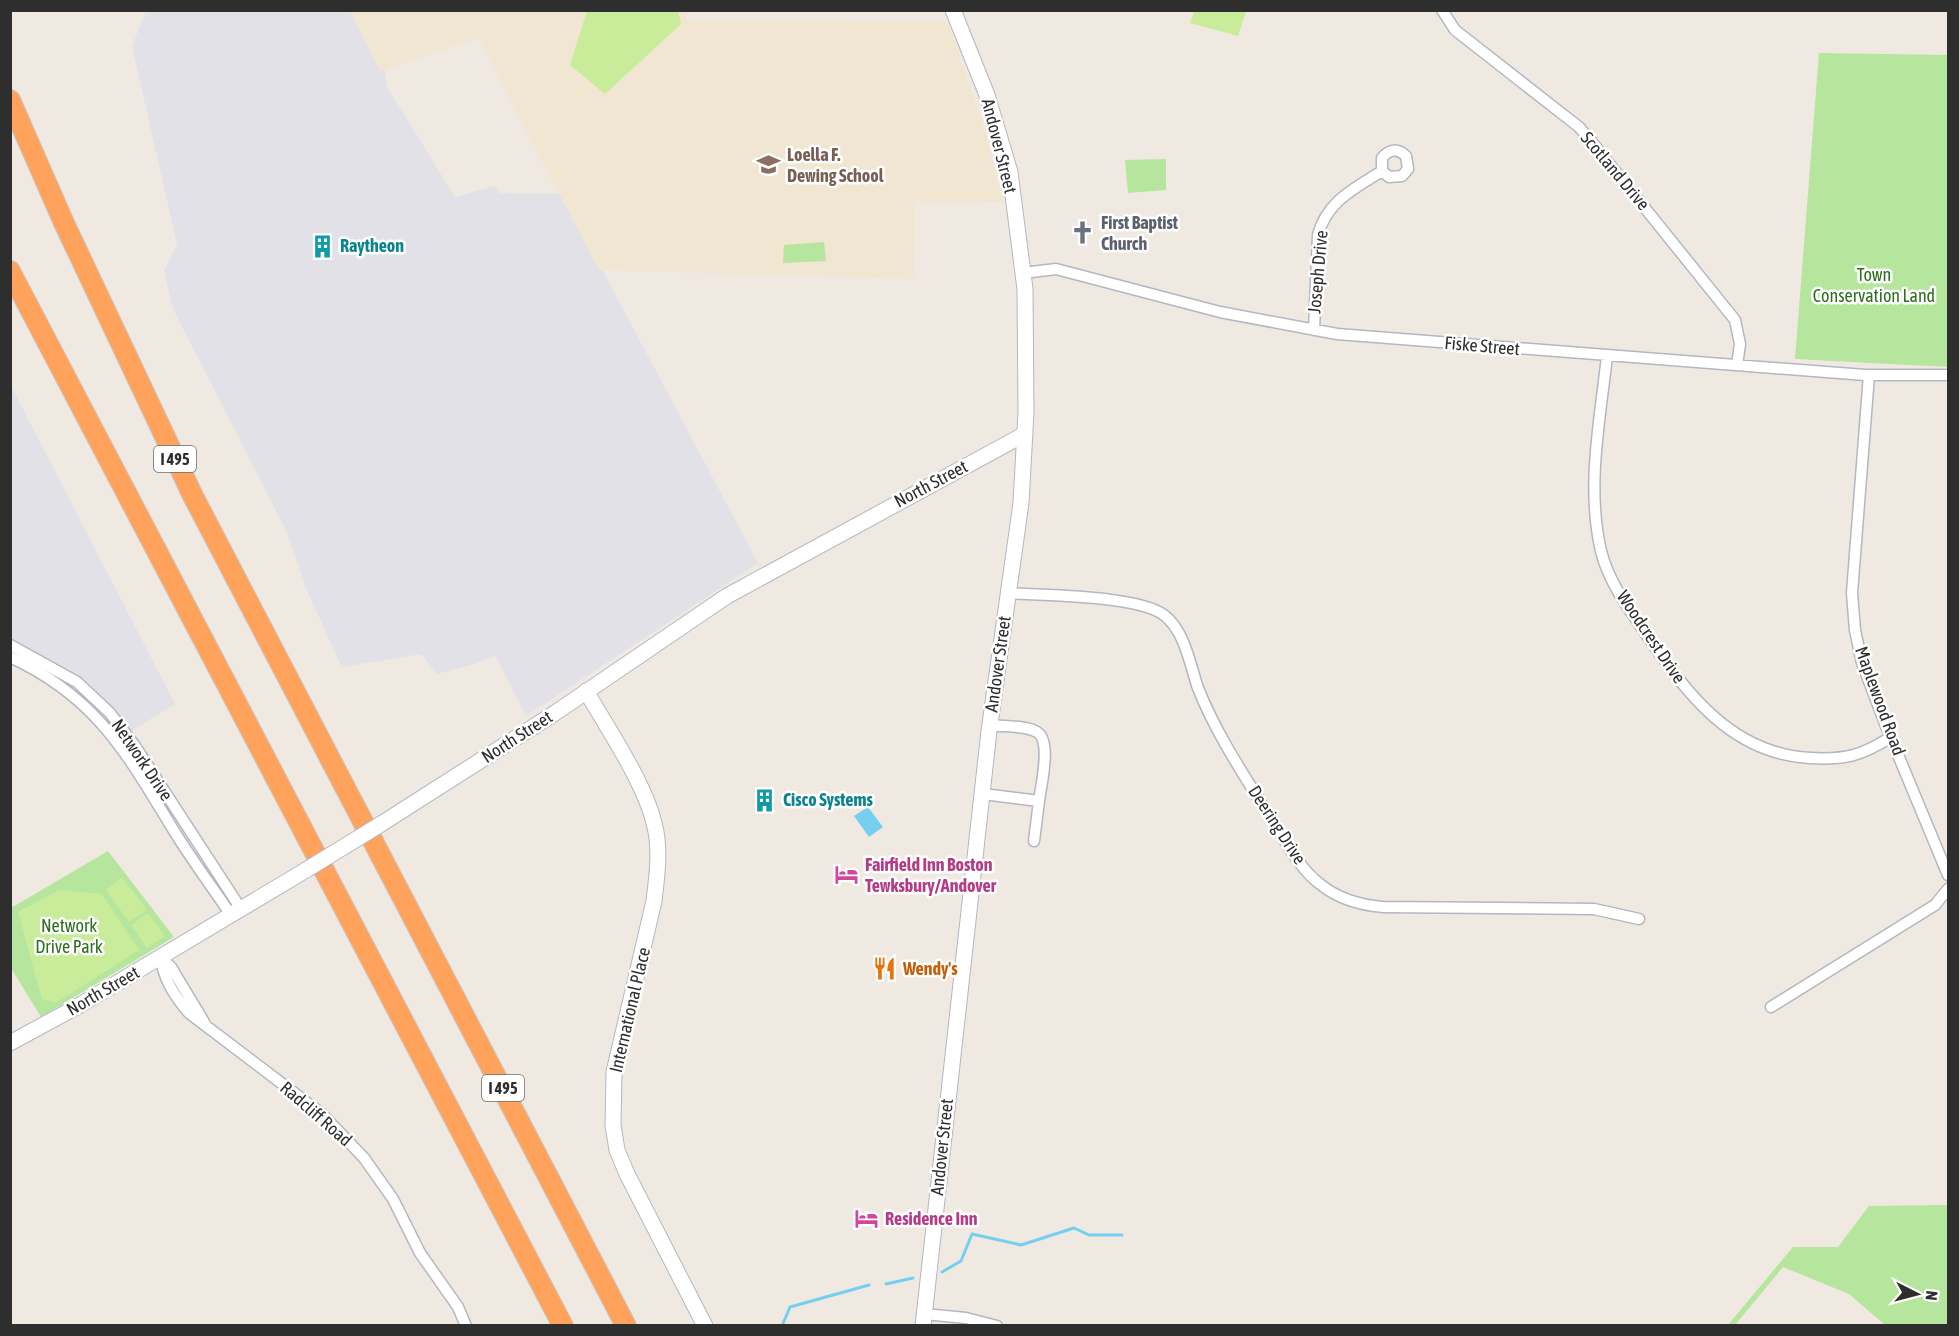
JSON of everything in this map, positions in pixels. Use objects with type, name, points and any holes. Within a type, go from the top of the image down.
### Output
[{"type":"highway","name":"I 495","points":[[10,100],[64,223],[193,496],[626,1326]]},
{"type":"highway","points":[[10,272],[563,1326]]},
{"type":"highway","points":[[485,1178],[550,1326]]},
{"type":"main road","name":"Andover Street","points":[[923,1320],[990,725],[1020,503],[1025,434],[1023,273],[1010,172],[987,94],[954,10]]},
{"type":"main road","name":"North Street","points":[[10,1043],[161,958],[381,824],[727,596],[1025,434]]},
{"type":"main road","name":"International Place","points":[[586,691],[640,788],[657,834],[657,875],[654,901],[614,1072],[612,1103],[614,1134],[627,1174],[705,1326]]},
{"type":"street","name":"Scotland Drive","points":[[1442,10],[1455,30],[1564,115],[1592,141],[1735,320],[1740,344],[1737,365]]},
{"type":"street","name":"Joseph Drive","points":[[1314,330],[1318,235],[1321,224],[1332,205],[1340,198],[1382,171]]},
{"type":"street","name":"Fiske Street","points":[[1023,273],[1056,269],[1220,312],[1337,334],[1869,375],[1948,375]]},
{"type":"street","name":"Woodcrest Drive","points":[[1607,356],[1596,468],[1595,524],[1606,566],[1624,602],[1655,647],[1710,716],[1753,746],[1769,752],[1804,758],[1845,758],[1869,752],[1891,737]]},
{"type":"street","name":"Maplewood Road","points":[[1869,375],[1852,593],[1855,630],[1862,663],[1948,875]]},
{"type":"street","name":"Deering Drive","points":[[1008,593],[1141,605],[1167,618],[1181,639],[1212,720],[1249,783],[1294,854],[1309,874],[1329,891],[1358,903],[1376,906],[1594,909],[1639,919]]},
{"type":"street","name":"Network Drive","points":[[10,645],[77,682],[110,713],[135,746],[236,912]]},
{"type":"street","name":"Network Drive","points":[[10,657],[59,684],[101,721],[126,753],[236,912]]},
{"type":"street","points":[[990,725],[1034,730],[1042,737],[1046,746],[1034,842]]},
{"type":"street","points":[[983,794],[1039,801]]},
{"type":"street","points":[[1771,1007],[1935,905],[1948,889]]},
{"type":"street","name":"Radcliff Road","points":[[161,958],[171,967],[204,1022],[236,1050],[322,1114],[364,1158],[390,1196],[420,1253],[458,1307],[466,1326]]},
{"type":"street","points":[[923,1320],[966,1318],[997,1326]]},
{"type":"shaded area","name":"Loella F. Dewing School","points":[[688,10],[686,20],[948,22],[984,129],[1003,202],[915,201],[913,279],[599,270],[478,38],[380,71],[350,11]]},
{"type":"shaded area","points":[[146,11],[353,11],[384,65],[387,87],[455,197],[495,186],[500,193],[562,194],[758,563],[526,716],[495,655],[471,665],[437,674],[421,654],[342,667],[307,591],[287,532],[173,309],[164,271],[177,244],[132,46]]},
{"type":"shaded area","points":[[10,384],[175,704],[113,742],[74,699],[11,661]]},
{"type":"green space","points":[[1239,10],[1246,12],[1238,36],[1190,23],[1194,11]]},
{"type":"green space","points":[[587,11],[678,11],[681,24],[605,94],[570,65]]},
{"type":"green space","name":"Town Conservation Land","points":[[1819,53],[1948,55],[1948,367],[1795,359]]},
{"type":"green space","points":[[1166,159],[1166,190],[1128,193],[1125,160]]},
{"type":"green space","points":[[824,242],[826,261],[783,263],[784,245]]},
{"type":"green space","name":"Network Drive Park","points":[[108,851],[174,937],[41,1017],[11,968],[11,908]]},
{"type":"green space","points":[[122,877],[147,910],[129,922],[106,890]]},
{"type":"green space","points":[[59,890],[102,894],[139,950],[56,1003],[42,999],[18,912]]},
{"type":"green space","points":[[148,913],[165,936],[147,948],[131,925]]},
{"type":"green space","points":[[1948,1205],[1948,1325],[1885,1325],[1849,1294],[1783,1267],[1735,1325],[1728,1325],[1793,1247],[1838,1247],[1869,1206]]},
{"type":"water","points":[[868,807],[883,827],[869,837],[854,816]]},
{"type":"waterway","points":[[942,1272],[961,1261],[972,1234],[1021,1245],[1074,1228],[1089,1235],[1122,1235]]},
{"type":"waterway","points":[[886,1284],[913,1278]]},
{"type":"waterway","points":[[782,1326],[790,1307],[869,1285]]},
{"type":"place","name":"Loella F. Dewing School","points":[[769,165]]},
{"type":"place","name":"First Baptist Church","points":[[1083,233]]},
{"type":"place","name":"Raytheon","points":[[322,246]]},
{"type":"place","name":"Cisco Systems","points":[[765,800]]},
{"type":"place","name":"Fairfield Inn Boston Tewksbury/Andover","points":[[847,875]]},
{"type":"place","name":"Wendy's","points":[[885,969]]},
{"type":"place","name":"Residence Inn","points":[[867,1219]]}]
